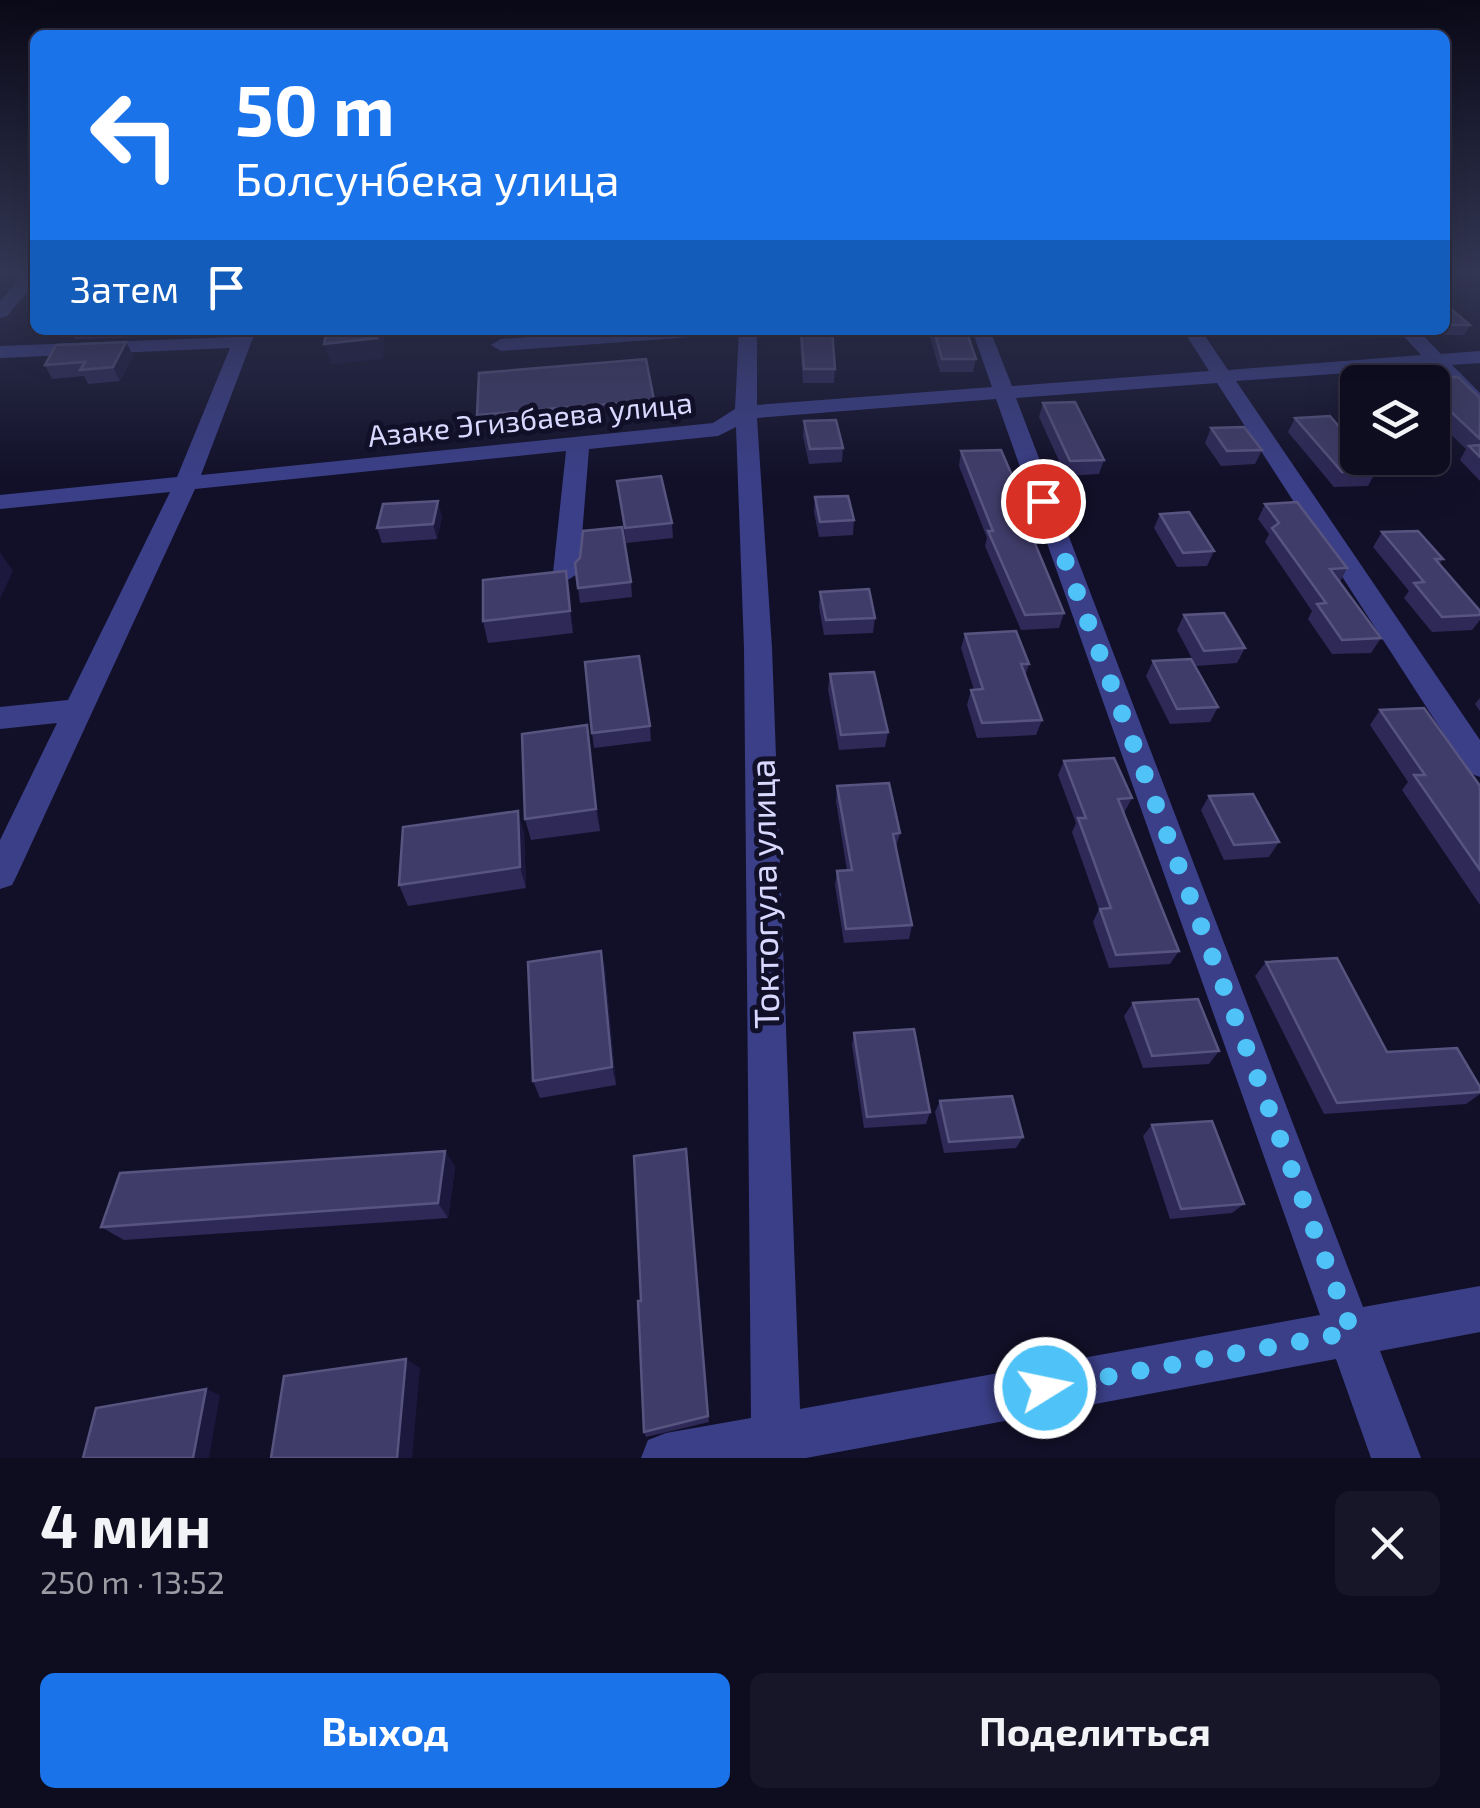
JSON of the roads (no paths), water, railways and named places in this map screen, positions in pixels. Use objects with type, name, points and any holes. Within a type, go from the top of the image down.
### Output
[{"type":"street","points":[[0,352],[153,342]]},
{"type":"street","points":[[0,875],[186,484],[243,342]]},
{"type":"street","points":[[501,345],[541,342]]},
{"type":"street","name":"Токтогула улица","points":[[748,342],[746,412],[758,648],[778,1448]]},
{"type":"street","points":[[985,342],[1396,1458]]},
{"type":"street","points":[[1200,342],[1480,765]]},
{"type":"street","points":[[1419,342],[1480,405]]},
{"type":"street","name":"Азаке Эгизбаева улица","points":[[0,502],[718,429],[746,412],[1480,357]]},
{"type":"street","points":[[566,572],[578,442]]},
{"type":"street","points":[[0,718],[78,710]]},
{"type":"street","points":[[666,1458],[778,1448],[1480,1309]]}]
